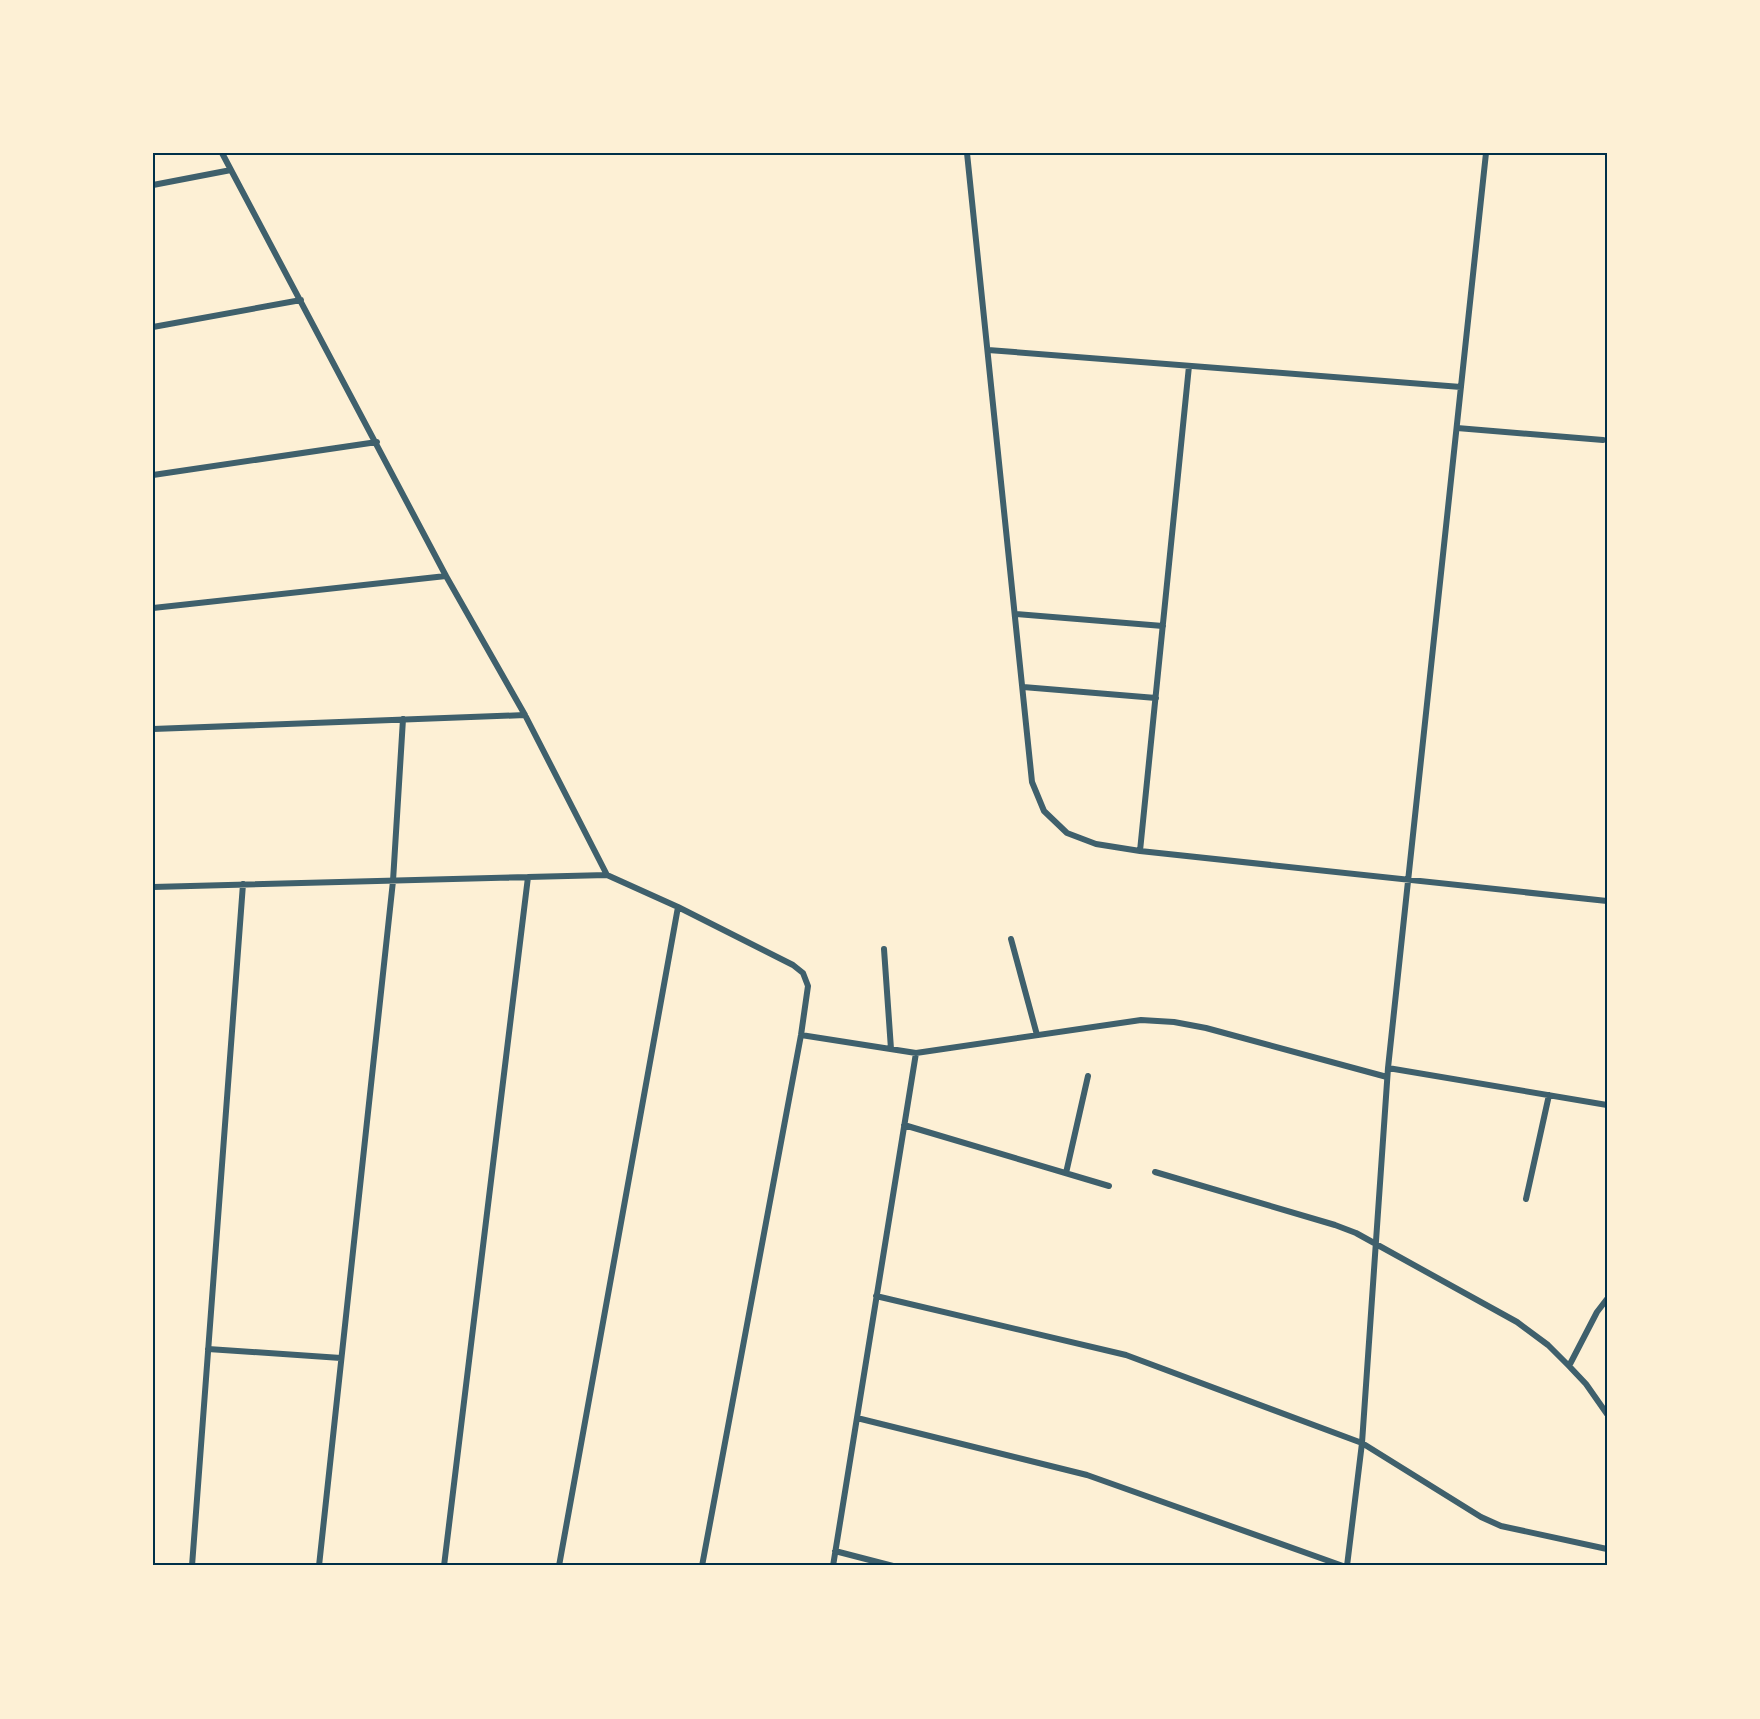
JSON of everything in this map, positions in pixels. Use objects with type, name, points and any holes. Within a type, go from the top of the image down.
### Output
[{"type":"street","points":[[222,153],[446,576],[525,715],[607,875]]},
{"type":"street","points":[[967,153],[1032,782],[1044,811],[1067,833],[1096,844],[1140,851],[1607,901]]},
{"type":"street","points":[[857,1418],[1087,1476],[1345,1566],[1362,1443],[1387,1077],[1486,153]]},
{"type":"street","points":[[153,185],[231,170]]},
{"type":"street","points":[[153,327],[301,300]]},
{"type":"street","points":[[988,350],[1461,387]]},
{"type":"street","points":[[1140,851],[1189,366]]},
{"type":"street","points":[[1457,428],[1603,440]]},
{"type":"street","points":[[153,475],[377,442]]},
{"type":"street","points":[[153,608],[446,576]]},
{"type":"street","points":[[1015,614],[1163,626]]},
{"type":"street","points":[[1023,687],[1156,698]]},
{"type":"street","points":[[153,729],[525,715]]},
{"type":"street","points":[[319,1566],[393,881],[403,719]]},
{"type":"street","points":[[153,887],[607,875],[678,907],[793,965],[803,974],[808,986],[801,1035],[702,1566]]},
{"type":"street","points":[[444,1566],[528,877]]},
{"type":"street","points":[[192,1566],[243,884]]},
{"type":"street","points":[[559,1566],[678,907]]},
{"type":"street","points":[[1011,939],[1037,1035]]},
{"type":"street","points":[[884,949],[891,1049]]},
{"type":"street","points":[[801,1035],[916,1053],[1141,1020],[1174,1022],[1206,1028],[1387,1077]]},
{"type":"street","points":[[832,1566],[916,1053]]},
{"type":"street","points":[[1388,1068],[1607,1105]]},
{"type":"street","points":[[1066,1173],[1088,1076]]},
{"type":"street","points":[[1526,1199],[1549,1095]]},
{"type":"street","points":[[904,1125],[1110,1186]]},
{"type":"street","points":[[1155,1172],[1356,1233],[1517,1322],[1548,1345],[1569,1366],[1586,1384],[1607,1414]]},
{"type":"street","points":[[876,1296],[1126,1355],[1362,1443],[1491,1522],[1523,1532],[1607,1549]]},
{"type":"street","points":[[1569,1366],[1597,1312],[1607,1299]]},
{"type":"street","points":[[208,1349],[341,1358]]},
{"type":"street","points":[[835,1551],[893,1566]]}]
